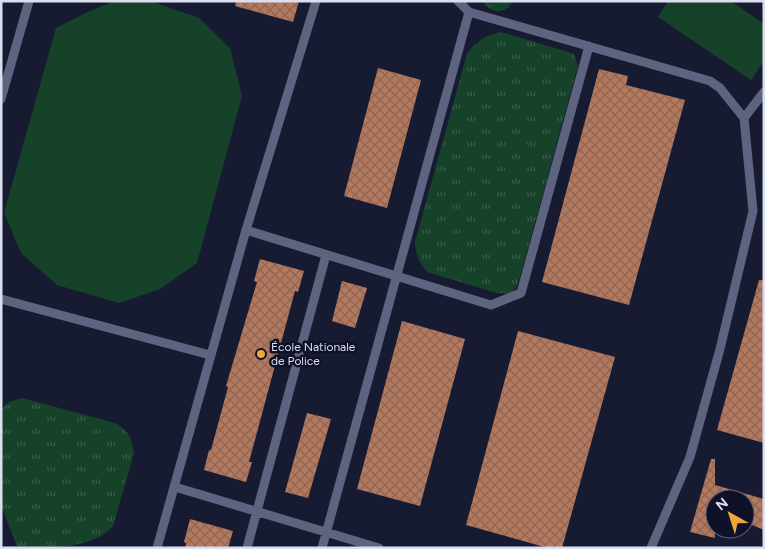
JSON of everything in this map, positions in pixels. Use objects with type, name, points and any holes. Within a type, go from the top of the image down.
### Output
[{"type":"lane","points":[[1,99],[29,1]]},
{"type":"lane","points":[[157,548],[246,230],[316,1]]},
{"type":"lane","points":[[458,1],[468,12],[710,81],[720,88],[744,118],[752,211],[720,349],[690,457],[651,548]]},
{"type":"lane","points":[[322,548],[468,12]]},
{"type":"lane","points":[[246,230],[491,305],[522,293],[589,46]]},
{"type":"lane","points":[[744,118],[764,92]]},
{"type":"lane","points":[[247,548],[326,255]]},
{"type":"lane","points":[[1,299],[210,355]]},
{"type":"lane","points":[[175,486],[379,548]]},
{"type":"green space","points":[[115,1],[150,1],[199,18],[230,48],[242,96],[197,263],[160,289],[119,303],[57,285],[21,253],[4,213],[56,28]]},
{"type":"green space","points":[[483,1],[513,1],[506,9],[498,11],[490,8]]},
{"type":"green space","points":[[668,1],[731,1],[764,24],[764,61],[751,80],[658,17]]},
{"type":"green space","points":[[501,32],[574,54],[578,66],[518,284],[511,294],[497,293],[427,272],[418,258],[415,242],[467,54],[481,40]]},
{"type":"green space","points":[[22,398],[115,423],[125,430],[131,439],[134,453],[113,526],[105,534],[70,546],[20,548],[16,544],[1,505],[1,410],[9,402]]},
{"type":"building","points":[[236,1],[299,1],[293,22],[235,6]]},
{"type":"building","points":[[378,68],[421,80],[387,208],[344,196]]},
{"type":"building","points":[[599,69],[628,76],[626,85],[685,100],[629,305],[542,282]]},
{"type":"building","points":[[260,259],[304,271],[298,292],[295,291],[249,462],[252,462],[246,482],[204,470],[228,387],[226,386],[257,282],[254,281]]},
{"type":"building","points":[[759,280],[764,280],[764,443],[717,430]]},
{"type":"building","points":[[342,281],[367,288],[355,328],[332,321]]},
{"type":"building","points":[[402,321],[465,339],[420,506],[357,489]]},
{"type":"building","points":[[518,331],[615,357],[562,548],[548,548],[466,525]]},
{"type":"building","points":[[307,413],[331,419],[308,498],[285,492]]},
{"type":"building","points":[[711,459],[715,459],[715,485],[729,489],[705,489],[705,536],[690,532]]},
{"type":"building","points":[[755,496],[764,499],[764,530],[755,526]]},
{"type":"building","points":[[190,519],[233,531],[228,548],[185,548],[186,543],[184,542]]},
{"type":"place","name":"École Nationale de Police","points":[[261,354]]}]
